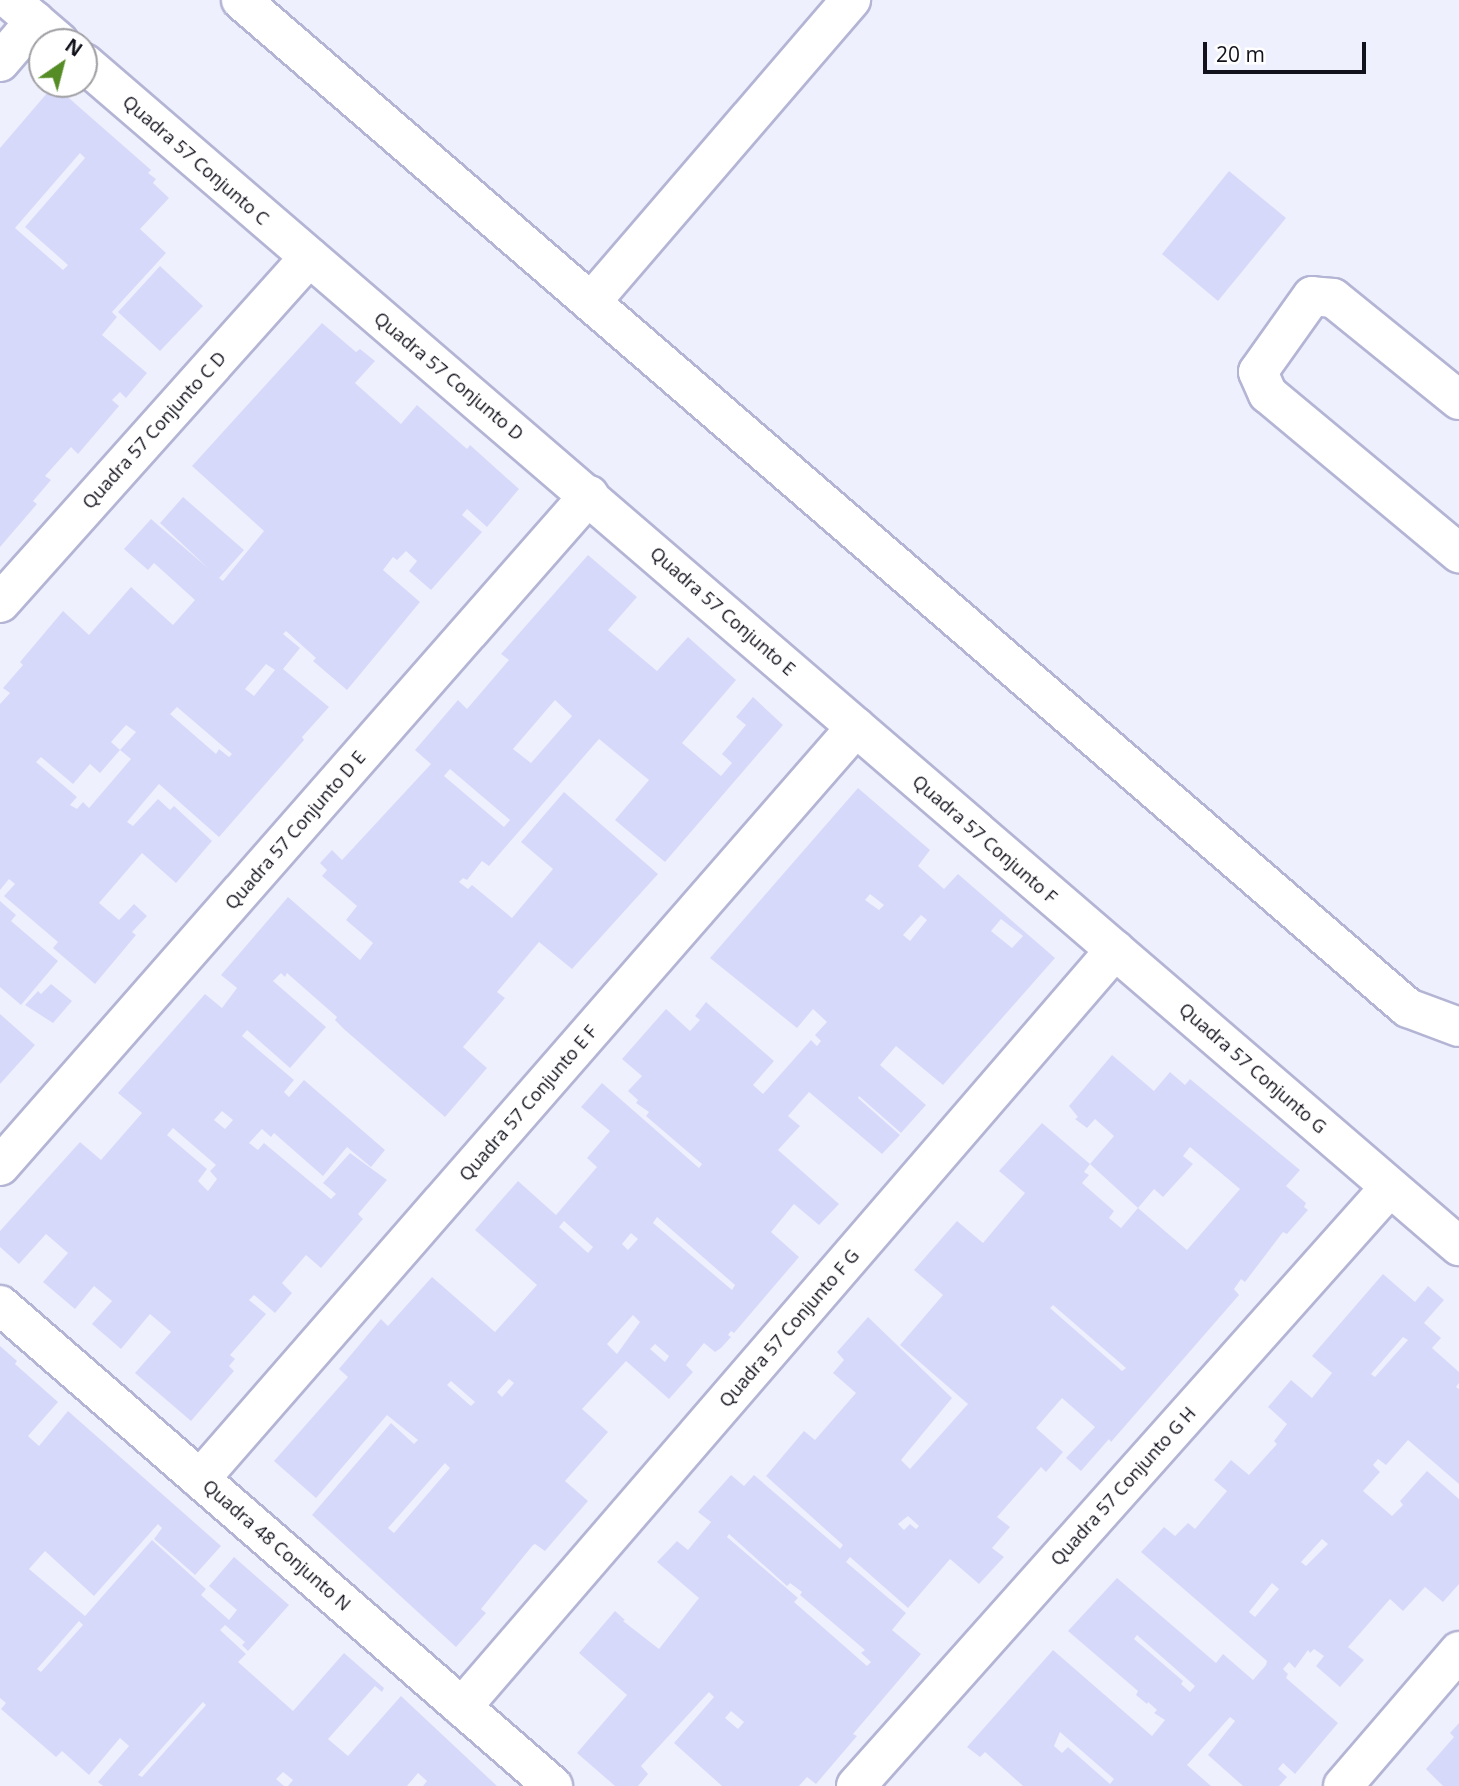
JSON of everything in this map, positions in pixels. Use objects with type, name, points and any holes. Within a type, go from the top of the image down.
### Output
[{"type":"street","points":[[241,0],[1408,1008],[1459,1027]]},
{"type":"street","points":[[591,302],[851,0]]},
{"type":"street","points":[[0,62],[35,21]]},
{"type":"street","name":"Quadra 57 Conjunto C","points":[[98,75],[309,257]]},
{"type":"street","name":"Quadra 57 Conjunto D","points":[[309,257],[589,495]]},
{"type":"street","name":"Quadra 57 Conjunto C D","points":[[0,603],[309,257]]},
{"type":"street","points":[[1459,400],[1333,298],[1312,296],[1258,372],[1268,394],[1459,553]]},
{"type":"street","name":"Quadra 57 Conjunto E","points":[[589,495],[856,727]]},
{"type":"street","name":"Quadra 57 Conjunto D E","points":[[0,1166],[589,495]]},
{"type":"street","name":"Quadra 57 Conjunto F","points":[[856,727],[1115,950]]},
{"type":"street","name":"Quadra 57 Conjunto E F","points":[[200,1479],[856,727]]},
{"type":"street","name":"Quadra 57 Conjunto G","points":[[1115,950],[1459,1246]]},
{"type":"street","name":"Quadra 57 Conjunto F G","points":[[462,1707],[1115,950]]},
{"type":"street","name":"Quadra 57 Conjunto G H","points":[[856,1786],[1390,1186]]},
{"type":"street","name":"Quadra 48 Conjunto N","points":[[0,1305],[553,1786]]},
{"type":"street","points":[[1343,1786],[1459,1651]]},
{"type":"building","points":[[43,98],[69,98],[151,170],[148,173],[156,179],[153,183],[169,198],[140,229],[166,253],[112,312],[117,317],[102,335],[147,373],[126,398],[120,392],[112,400],[119,406],[78,454],[71,447],[45,476],[51,480],[33,501],[37,504],[0,547],[0,148]],"holes":[[[80,153],[85,158],[25,227],[68,265],[63,270],[15,228]]]},
{"type":"building","points":[[1229,171],[1286,218],[1218,301],[1162,254]]},
{"type":"building","points":[[160,266],[203,306],[160,351],[118,312]]},
{"type":"building","points":[[322,323],[356,352],[360,349],[375,361],[355,383],[401,424],[417,405],[467,449],[470,445],[519,489],[487,527],[467,509],[462,515],[482,532],[431,590],[409,571],[417,561],[406,551],[397,560],[393,557],[383,570],[420,602],[347,690],[313,661],[316,658],[286,631],[283,634],[300,648],[283,669],[329,707],[302,737],[304,740],[219,837],[159,784],[147,798],[127,822],[133,826],[158,799],[170,810],[174,806],[212,841],[176,883],[142,853],[99,903],[119,920],[134,904],[147,916],[132,932],[136,935],[95,984],[53,948],[58,942],[4,896],[15,884],[9,879],[0,890],[0,704],[10,693],[3,688],[23,665],[20,662],[63,611],[89,635],[131,587],[173,625],[195,600],[154,563],[148,570],[124,549],[151,519],[209,569],[160,523],[183,497],[244,550],[219,578],[223,581],[264,531],[192,466]],"holes":[[[266,664],[275,670],[254,696],[245,689]],[[177,707],[232,754],[229,757],[219,749],[216,754],[170,714]],[[126,725],[136,732],[120,750],[111,742]],[[120,750],[131,759],[89,808],[83,802],[77,809],[70,805],[77,797],[36,762],[41,757],[73,784],[90,764],[100,773]]]},
{"type":"building","points":[[588,555],[637,597],[608,630],[657,671],[688,637],[736,680],[682,743],[721,776],[732,763],[722,754],[746,725],[736,717],[753,697],[783,725],[665,862],[615,820],[649,780],[599,739],[489,866],[482,861],[467,880],[463,878],[459,882],[468,889],[472,885],[512,918],[553,869],[521,842],[564,792],[658,874],[572,969],[539,942],[497,992],[505,998],[463,1047],[487,1068],[445,1117],[345,1030],[335,1020],[337,1017],[287,973],[285,977],[281,973],[273,981],[326,1027],[290,1068],[247,1030],[242,1036],[294,1080],[284,1092],[289,1097],[304,1080],[385,1150],[371,1167],[347,1147],[323,1176],[274,1133],[271,1137],[262,1129],[249,1143],[258,1150],[264,1143],[331,1199],[336,1194],[323,1183],[350,1153],[387,1180],[358,1214],[363,1219],[321,1268],[306,1255],[282,1283],[292,1293],[275,1313],[254,1295],[249,1300],[266,1314],[230,1355],[235,1359],[229,1366],[234,1371],[191,1421],[135,1373],[171,1332],[150,1314],[121,1349],[92,1324],[112,1301],[94,1286],[75,1309],[43,1282],[68,1253],[46,1234],[19,1264],[0,1247],[0,1231],[80,1142],[101,1160],[142,1113],[118,1093],[205,994],[222,1008],[237,988],[221,975],[288,897],[360,960],[373,943],[346,920],[357,906],[322,876],[327,870],[320,863],[332,850],[342,860],[431,764],[415,750],[458,700],[467,709],[509,660],[501,654]],"holes":[[[555,700],[572,716],[531,763],[513,749]],[[450,769],[510,820],[504,827],[444,776]],[[222,1111],[233,1120],[225,1129],[214,1120]],[[173,1128],[216,1165],[210,1171],[217,1179],[208,1191],[198,1181],[207,1169],[167,1135]]]},
{"type":"building","points":[[858,788],[930,850],[918,866],[944,889],[958,874],[1055,958],[943,1085],[896,1046],[880,1065],[926,1105],[901,1133],[859,1096],[858,1098],[900,1135],[882,1154],[809,1092],[788,1116],[800,1126],[778,1150],[839,1204],[819,1225],[794,1204],[771,1232],[799,1257],[734,1333],[731,1331],[728,1335],[731,1337],[721,1348],[715,1352],[704,1343],[686,1365],[693,1372],[669,1399],[626,1361],[582,1409],[608,1432],[565,1481],[588,1501],[545,1551],[533,1545],[481,1609],[486,1613],[456,1647],[312,1515],[391,1423],[414,1444],[418,1440],[387,1415],[316,1498],[274,1461],[348,1377],[339,1369],[381,1319],[388,1326],[432,1277],[495,1332],[537,1285],[475,1230],[518,1181],[556,1215],[597,1167],[587,1158],[610,1131],[581,1107],[602,1083],[699,1168],[702,1164],[646,1116],[649,1112],[636,1103],[638,1100],[628,1091],[642,1076],[622,1059],[666,1009],[690,1031],[700,1020],[695,1016],[706,1002],[774,1061],[753,1085],[763,1094],[811,1040],[817,1046],[821,1041],[815,1035],[827,1022],[813,1009],[797,1028],[710,958]],"holes":[[[870,894],[884,905],[879,910],[865,900]],[[921,915],[927,920],[910,941],[903,935]],[[1001,919],[1023,936],[1012,948],[991,931]],[[657,1217],[735,1285],[732,1290],[653,1223]],[[564,1221],[593,1247],[588,1253],[559,1227]],[[631,1233],[638,1239],[628,1250],[622,1244]],[[633,1315],[640,1322],[617,1354],[607,1344]],[[655,1344],[669,1356],[665,1362],[650,1349]],[[509,1379],[514,1383],[502,1397],[497,1392]],[[451,1381],[475,1402],[471,1406],[447,1385]],[[445,1463],[450,1468],[394,1533],[388,1528]]]},
{"type":"building","points":[[0,901],[16,915],[11,921],[58,961],[21,1005],[0,987]]},
{"type":"building","points":[[51,984],[72,1001],[53,1023],[25,1005],[38,991],[41,994]]},
{"type":"building","points":[[0,1014],[35,1045],[0,1084]]},
{"type":"building","points":[[1112,1055],[1154,1091],[1170,1072],[1185,1085],[1190,1079],[1300,1170],[1286,1186],[1306,1203],[1304,1207],[1308,1210],[1287,1234],[1283,1232],[1245,1282],[1241,1279],[1234,1289],[1239,1295],[1111,1442],[1109,1439],[1081,1471],[1066,1458],[1095,1427],[1062,1398],[1036,1428],[1063,1452],[1046,1472],[1041,1467],[997,1517],[1010,1527],[992,1548],[1004,1557],[979,1584],[950,1559],[908,1608],[850,1557],[846,1562],[906,1613],[892,1630],[921,1654],[853,1734],[857,1736],[816,1784],[807,1777],[799,1786],[722,1786],[674,1743],[714,1697],[709,1692],[641,1766],[648,1774],[638,1786],[615,1786],[577,1753],[627,1695],[579,1653],[615,1611],[625,1620],[623,1621],[659,1649],[699,1598],[657,1562],[677,1541],[688,1550],[711,1522],[698,1512],[731,1475],[744,1486],[754,1475],[840,1549],[843,1545],[766,1476],[804,1431],[815,1440],[856,1393],[833,1373],[844,1360],[837,1352],[868,1317],[952,1398],[901,1460],[910,1469],[968,1404],[900,1345],[943,1295],[914,1270],[957,1221],[983,1243],[1025,1193],[999,1171],[1042,1123],[1090,1164],[1114,1136],[1095,1119],[1087,1128],[1075,1119],[1078,1117],[1069,1106]],"holes":[[[1190,1147],[1240,1189],[1187,1250],[1138,1208],[1154,1189],[1163,1197],[1193,1164],[1183,1156]],[[1090,1164],[1138,1208],[1121,1228],[1109,1218],[1114,1211],[1082,1183],[1089,1175],[1084,1172]],[[1053,1305],[1126,1368],[1122,1371],[1050,1308]],[[908,1516],[919,1526],[916,1529],[910,1524],[904,1530],[898,1524]],[[729,1534],[787,1586],[790,1583],[802,1592],[800,1595],[865,1650],[861,1653],[871,1662],[867,1666],[794,1602],[798,1598],[727,1537]],[[731,1711],[744,1722],[738,1729],[725,1718]]]},
{"type":"building","points":[[1383,1274],[1415,1302],[1428,1286],[1444,1300],[1424,1323],[1441,1338],[1432,1348],[1459,1372],[1459,1383],[1456,1387],[1459,1389],[1459,1484],[1408,1440],[1386,1465],[1378,1459],[1373,1465],[1380,1472],[1363,1491],[1392,1516],[1403,1505],[1400,1501],[1427,1471],[1459,1499],[1459,1584],[1443,1602],[1425,1587],[1403,1611],[1390,1599],[1348,1647],[1364,1660],[1340,1687],[1316,1666],[1324,1656],[1314,1649],[1310,1653],[1308,1650],[1295,1668],[1289,1662],[1283,1669],[1288,1674],[1286,1678],[1338,1723],[1295,1774],[1283,1763],[1278,1769],[1287,1777],[1279,1786],[1243,1786],[1208,1755],[1235,1721],[1230,1717],[1187,1765],[1211,1786],[1023,1786],[985,1752],[980,1757],[967,1747],[1053,1650],[1152,1736],[1165,1720],[1154,1713],[1157,1710],[1136,1695],[1138,1691],[1068,1631],[1117,1578],[1216,1663],[1223,1654],[1253,1680],[1267,1661],[1141,1552],[1164,1527],[1175,1536],[1188,1523],[1195,1529],[1227,1491],[1214,1480],[1231,1460],[1249,1475],[1277,1444],[1274,1441],[1287,1424],[1268,1407],[1291,1380],[1312,1398],[1332,1373],[1312,1356]],"holes":[[[1403,1337],[1408,1340],[1375,1377],[1371,1374]],[[1322,1539],[1328,1544],[1306,1566],[1301,1562]],[[1272,1583],[1279,1589],[1255,1617],[1249,1612]],[[1137,1635],[1195,1686],[1190,1692],[1181,1684],[1183,1681],[1134,1639]],[[1060,1732],[1114,1779],[1110,1784],[1068,1747],[1062,1753],[1054,1746]]]},
{"type":"building","points":[[0,1346],[17,1361],[15,1364],[58,1402],[28,1436],[39,1446],[68,1411],[221,1546],[195,1575],[154,1539],[162,1528],[158,1524],[94,1596],[45,1551],[29,1569],[85,1616],[152,1540],[206,1589],[201,1595],[229,1620],[237,1610],[209,1586],[234,1557],[289,1605],[248,1651],[242,1645],[245,1642],[225,1625],[220,1630],[246,1654],[238,1662],[293,1711],[344,1653],[384,1688],[382,1692],[375,1686],[328,1739],[348,1756],[401,1696],[497,1786],[423,1786],[427,1781],[418,1773],[407,1786],[288,1786],[293,1780],[283,1772],[276,1779],[284,1786],[103,1786],[98,1782],[129,1746],[120,1738],[89,1775],[62,1751],[56,1757],[1,1709],[6,1703],[0,1698]],"holes":[[[79,1621],[83,1625],[41,1672],[37,1669]],[[203,1702],[206,1705],[142,1777],[138,1775]]]},
{"type":"building","points":[[1459,1723],[1459,1786],[1443,1786],[1426,1769],[1454,1737],[1450,1733]]}]
